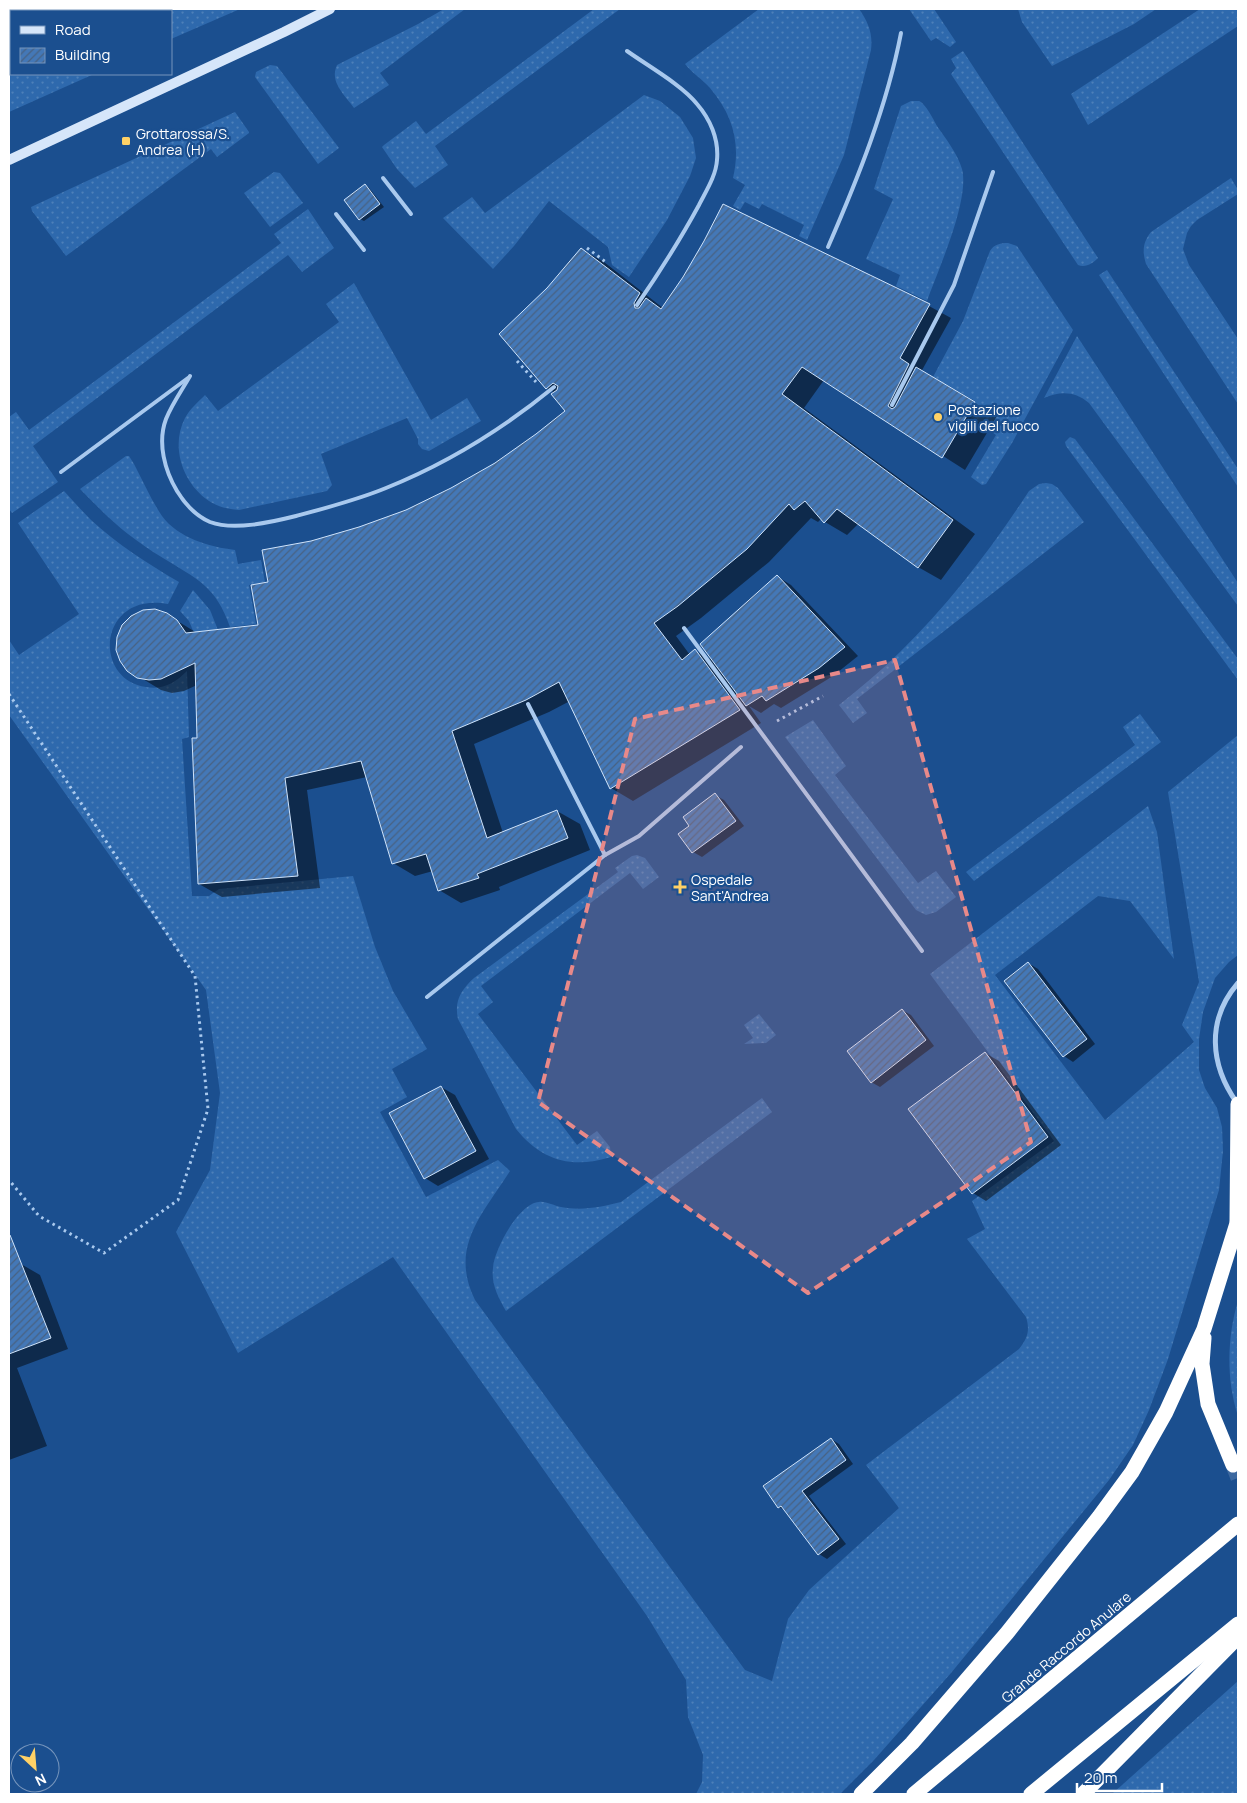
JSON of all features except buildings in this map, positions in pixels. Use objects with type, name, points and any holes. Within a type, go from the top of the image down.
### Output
[{"type":"highway","points":[[861,1794],[912,1743],[994,1648],[1099,1517],[1132,1472],[1166,1412],[1204,1329],[1238,1220],[1238,1104]]},
{"type":"highway","points":[[1204,1329],[1202,1364],[1208,1404],[1233,1465]]},
{"type":"highway","name":"Grande Raccordo Anulare","points":[[914,1794],[1238,1524]]},
{"type":"highway","points":[[1031,1794],[1238,1624]]},
{"type":"highway","points":[[1083,1794],[1238,1637]]},
{"type":"street","points":[[9,160],[330,9]]},
{"type":"street","points":[[1238,983],[1222,1006],[1216,1026],[1214,1045],[1222,1078],[1238,1104]]},
{"type":"lane","points":[[828,247],[856,184],[894,68],[901,33]]},
{"type":"lane","points":[[627,51],[696,102],[709,121],[717,149],[715,172],[705,194],[685,231],[636,305]]},
{"type":"lane","points":[[892,405],[954,285],[994,172]]},
{"type":"lane","points":[[383,178],[412,214]]},
{"type":"lane","points":[[336,214],[364,250]]},
{"type":"lane","points":[[62,472],[190,376],[166,419],[163,434],[164,462],[177,491],[194,512],[210,522],[229,525],[278,520],[350,501],[387,488],[472,444],[527,409],[554,387]]},
{"type":"lane","points":[[684,628],[922,951]]},
{"type":"lane","points":[[528,704],[605,855]]},
{"type":"lane","points":[[427,998],[605,855],[639,836],[741,747]]},
{"type":"path","points":[[587,248],[607,263]]},
{"type":"path","points":[[517,361],[546,394]]},
{"type":"path","points":[[9,694],[195,976],[208,1109],[178,1200],[104,1253],[39,1216],[9,1180]]},
{"type":"path","points":[[777,721],[823,696]]},
{"type":"highlighted area","points":[[895,660],[1031,1142],[808,1293],[538,1102],[635,719]]},
{"type":"shaded area","points":[[9,9],[240,9],[172,39],[172,10],[10,10],[10,75],[92,75],[9,112]]},
{"type":"shaded area","points":[[444,9],[465,9],[380,73],[389,85],[354,108],[336,83],[335,71],[337,65]]},
{"type":"shaded area","points":[[594,9],[620,9],[435,146],[448,165],[415,188],[397,169],[382,147],[384,145],[416,121],[426,134]]},
{"type":"shaded area","points":[[759,9],[859,9],[870,33],[871,50],[844,155],[807,240],[799,236],[804,225],[762,204],[759,209],[745,202],[740,210],[733,206],[745,185],[733,178],[736,153],[733,130],[718,98],[685,64]]},
{"type":"shaded area","points":[[909,9],[934,9],[956,42],[950,47],[936,38],[931,41]]},
{"type":"shaded area","points":[[1018,9],[1156,9],[1134,24],[1052,66],[1022,22]]},
{"type":"shaded area","points":[[1200,9],[1238,9],[1238,26],[1088,125],[1071,94]]},
{"type":"shaded area","points":[[963,51],[1098,258],[1092,263],[1084,266],[1078,265],[951,74],[956,68],[951,59]]},
{"type":"shaded area","points":[[270,65],[277,66],[339,148],[318,164],[255,77],[256,72]]},
{"type":"shaded area","points":[[644,95],[660,101],[680,117],[693,138],[696,158],[690,176],[667,220],[629,277],[612,265],[608,247],[549,201],[514,246],[493,269],[443,218],[472,197],[485,213]]},
{"type":"shaded area","points":[[911,101],[919,101],[924,105],[951,146],[962,169],[961,198],[952,235],[927,301],[896,286],[900,275],[866,259],[893,199],[874,189],[901,106]]},
{"type":"shaded area","points":[[235,112],[249,133],[217,157],[211,149],[66,256],[32,211],[31,207]]},
{"type":"shaded area","points":[[274,172],[280,173],[303,203],[270,227],[244,193]]},
{"type":"shaded area","points":[[1231,178],[1238,190],[1238,194],[1197,220],[1191,226],[1183,249],[1189,265],[1238,339],[1238,404],[1146,264],[1144,255],[1146,239],[1151,232]]},
{"type":"shaded area","points":[[308,209],[334,248],[302,272],[288,255],[33,446],[58,482],[12,513],[9,509],[9,417],[16,412],[29,430],[281,243],[274,234]]},
{"type":"shaded area","points":[[1008,243],[1017,246],[1073,330],[1012,443],[986,484],[982,485],[971,477],[996,435],[968,415],[975,401],[933,377],[963,321],[990,251],[998,244]]},
{"type":"shaded area","points":[[1107,270],[1238,469],[1238,487],[1099,275]]},
{"type":"shaded area","points":[[354,283],[431,420],[467,398],[481,421],[429,451],[422,449],[418,444],[418,439],[407,418],[321,454],[332,485],[327,491],[239,510],[216,505],[209,501],[192,485],[182,464],[179,453],[179,441],[185,418],[205,395],[218,411],[339,322],[326,304]]},
{"type":"shaded area","points":[[1077,336],[1238,583],[1238,606],[1089,403],[1078,396],[1067,393],[1044,398]]},
{"type":"shaded area","points":[[1070,437],[1075,439],[1238,659],[1238,680],[1066,446],[1065,442]]},
{"type":"shaded area","points":[[126,456],[129,456],[162,516],[169,524],[186,536],[205,544],[235,550],[238,564],[261,560],[265,582],[249,585],[256,624],[230,627],[218,602],[204,585],[128,534],[80,489]]},
{"type":"shaded area","points":[[1046,483],[1058,488],[1084,522],[857,699],[867,713],[853,723],[839,705],[885,666],[936,615],[969,575],[1029,491],[1039,484]]},
{"type":"shaded area","points":[[64,491],[91,520],[111,537],[144,561],[179,582],[168,604],[145,604],[128,610],[116,622],[110,638],[111,654],[117,669],[128,681],[146,687],[158,687],[168,685],[187,671],[189,737],[182,739],[192,896],[209,896],[219,889],[353,876],[375,947],[393,991],[427,1049],[392,1069],[407,1097],[380,1112],[426,1197],[498,1160],[510,1171],[480,1217],[467,1247],[468,1281],[475,1300],[745,1670],[772,1681],[788,1619],[809,1590],[899,1508],[866,1465],[1019,1349],[1027,1334],[1026,1317],[967,1239],[985,1229],[972,1201],[1054,1141],[930,974],[1148,806],[1157,832],[1174,959],[1130,901],[1098,896],[995,975],[1105,1120],[1194,1042],[1182,1025],[1199,982],[1168,792],[1238,735],[1238,955],[1215,978],[1203,1012],[1199,1039],[1199,1070],[1205,1088],[1217,1108],[1222,1127],[1223,1151],[1219,1190],[1168,1359],[1149,1410],[1133,1445],[1109,1480],[951,1673],[874,1760],[840,1794],[696,1794],[702,1782],[703,1755],[688,1717],[686,1680],[647,1616],[393,1257],[238,1353],[176,1232],[210,1170],[220,1093],[206,990],[9,715],[9,640],[19,655],[79,614],[18,523]]},
{"type":"shaded area","points":[[193,590],[210,610],[218,630],[194,633],[189,621],[180,611]]},
{"type":"shaded area","points":[[1140,714],[1161,742],[974,881],[966,872],[1135,745],[1123,727]]},
{"type":"shaded area","points":[[813,720],[846,766],[835,775],[918,883],[936,871],[956,897],[936,912],[926,915],[916,910],[785,737]]},
{"type":"shaded area","points":[[637,855],[645,858],[659,877],[643,889],[630,873],[481,986],[493,1002],[478,1014],[577,1145],[597,1131],[610,1147],[611,1157],[597,1161],[571,1162],[559,1160],[536,1149],[516,1129],[458,1019],[458,1001],[465,987],[474,978],[618,872],[615,868],[632,856]]},
{"type":"shaded area","points":[[759,1014],[776,1035],[766,1043],[744,1044],[753,1038],[744,1025]]},
{"type":"shaded area","points":[[762,1098],[772,1112],[506,1311],[494,1285],[494,1260],[509,1229],[531,1204],[544,1202],[576,1209],[599,1207],[621,1202]]},
{"type":"shaded area","points":[[1238,1301],[1238,1416],[1231,1388],[1229,1358],[1234,1315]]},
{"type":"shaded area","points":[[1238,1681],[1238,1794],[1112,1794]]},
{"type":"tunnel","points":[[1233,1465],[1238,1478]]},
{"type":"place","name":"Grottarossa/S. Andrea (H)","points":[[126,141]]},
{"type":"place","name":"Postazione vigili del fuoco","points":[[938,417]]},
{"type":"place","name":"Ospedale Sant'Andrea","points":[[680,887]]}]
